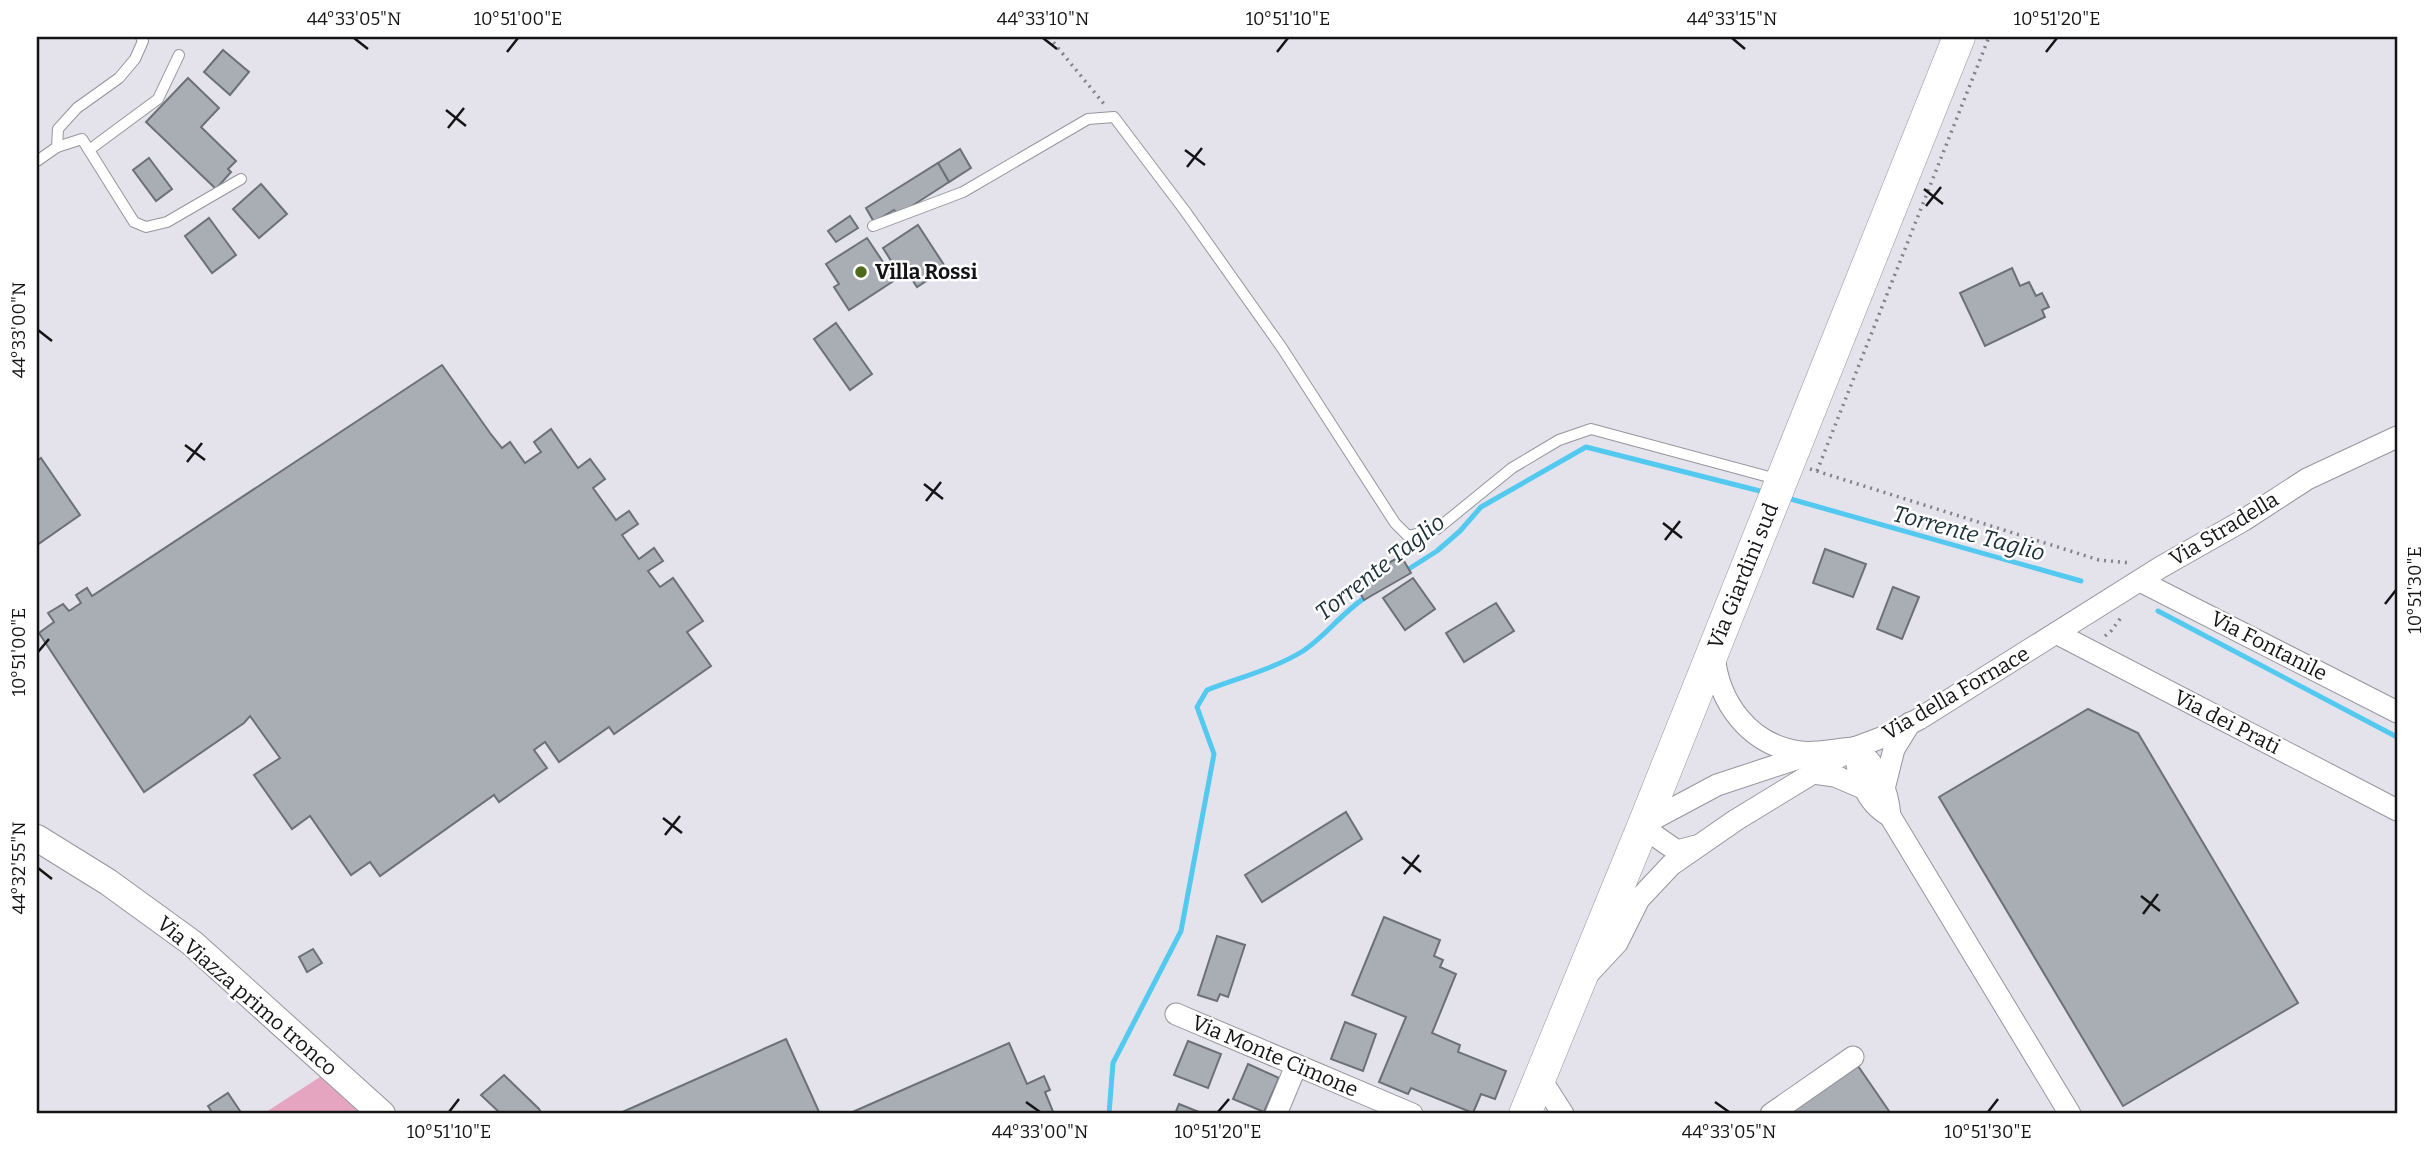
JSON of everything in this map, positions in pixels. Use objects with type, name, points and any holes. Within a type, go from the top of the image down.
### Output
[{"type":"main road","name":"Via Giardini sud","points":[[1525,1114],[1959,37]]},
{"type":"street","name":"Via Stradella","points":[[2056,633],[2144,582],[2161,567],[2218,536],[2307,479],[2397,437]]},
{"type":"street","name":"Via Fontanile","points":[[2144,582],[2397,712]]},
{"type":"street","name":"Via dei Prati","points":[[2056,633],[2397,810]]},
{"type":"street","name":"Via della Fornace","points":[[1854,748],[1910,723],[2056,633]]},
{"type":"street","points":[[1713,649],[1720,688],[1728,705],[1751,731],[1780,747],[1801,752],[1854,748]]},
{"type":"street","points":[[1873,789],[1910,723]]},
{"type":"street","points":[[1580,982],[1617,943],[1624,926],[1647,890],[1671,865],[1699,844],[1854,748]]},
{"type":"street","points":[[1854,748],[1873,789],[1889,804],[1890,816],[2070,1114]]},
{"type":"street","points":[[1699,844],[1677,851],[1654,835],[1644,824],[1717,785],[1827,750]]},
{"type":"street","points":[[1814,773],[1835,776],[1873,789]]},
{"type":"street","name":"Via Viazza primo tronco","points":[[37,838],[107,882],[192,943],[382,1114]]},
{"type":"street","name":"Via Monte Cimone","points":[[1176,1014],[1412,1114]]},
{"type":"street","points":[[1771,1114],[1853,1057]]},
{"type":"street","points":[[1276,1114],[1296,1066]]},
{"type":"street","points":[[1540,1079],[1563,1114]]},
{"type":"lane","points":[[57,147],[58,129],[77,108],[119,78],[135,58],[143,41],[141,37]]},
{"type":"lane","points":[[89,150],[158,99],[179,55]]},
{"type":"lane","points":[[873,226],[963,192],[1088,119],[1114,117],[1263,321],[1395,523],[1408,536],[1437,529],[1512,468],[1559,440],[1591,429],[1778,489]]},
{"type":"lane","points":[[37,160],[57,147],[82,139],[134,222],[146,227],[167,222],[240,179]]},
{"type":"path","points":[[1049,37],[1114,117]]},
{"type":"path","points":[[1989,37],[1817,471],[2099,559],[2161,567]]},
{"type":"path","points":[[2085,649],[2111,631],[2144,582]]},
{"type":"shaded area","points":[[320,1077],[361,1114],[263,1114]]},
{"type":"building","points":[[223,50],[249,72],[230,95],[204,72]]},
{"type":"building","points":[[188,78],[219,108],[201,127],[236,161],[228,169],[231,172],[216,189],[146,122]]},
{"type":"building","points":[[960,149],[971,168],[949,182],[938,163]]},
{"type":"building","points":[[149,158],[172,189],[156,201],[133,170]]},
{"type":"building","points":[[938,163],[949,182],[898,215],[894,210],[874,222],[866,208]]},
{"type":"building","points":[[261,184],[287,214],[259,238],[233,209]]},
{"type":"building","points":[[850,216],[858,228],[836,242],[828,231]]},
{"type":"building","points":[[209,218],[236,255],[212,273],[185,236]]},
{"type":"building","points":[[918,225],[946,268],[917,287],[901,263],[895,267],[883,248]]},
{"type":"building","name":"Villa Rossi","points":[[867,238],[895,280],[849,310],[834,287],[839,284],[826,264]]},
{"type":"building","points":[[2012,268],[2020,286],[2029,282],[2036,296],[2042,293],[2049,307],[2042,310],[2045,317],[1985,346],[1960,293]]},
{"type":"building","points":[[836,323],[872,374],[850,390],[814,339]]},
{"type":"building","points":[[442,365],[502,448],[510,442],[525,463],[541,452],[534,442],[551,429],[578,468],[590,459],[605,479],[593,488],[616,520],[629,511],[638,524],[622,535],[639,559],[654,548],[663,561],[648,571],[660,587],[673,578],[703,621],[687,632],[711,666],[614,734],[609,727],[559,762],[545,742],[534,750],[547,768],[499,802],[494,795],[380,876],[370,862],[351,875],[310,816],[292,829],[254,775],[280,758],[250,716],[244,723],[144,792],[39,633],[54,622],[48,613],[63,604],[69,611],[81,603],[76,595],[87,588],[92,596]]},
{"type":"building","points":[[41,458],[80,515],[37,545],[37,461]]},
{"type":"building","points":[[1825,549],[1866,564],[1853,597],[1813,583]]},
{"type":"building","points":[[1401,556],[1411,573],[1364,600],[1354,582]]},
{"type":"building","points":[[1413,578],[1435,609],[1405,630],[1383,598]]},
{"type":"building","points":[[1893,587],[1919,597],[1902,639],[1877,629]]},
{"type":"building","points":[[1496,603],[1514,631],[1464,662],[1446,633]]},
{"type":"building","points":[[2088,709],[2138,733],[2298,1003],[2123,1106],[1939,797]]},
{"type":"building","points":[[1346,812],[1362,839],[1262,902],[1245,875]]},
{"type":"building","points":[[1384,917],[1440,940],[1434,956],[1443,960],[1440,967],[1456,974],[1432,1033],[1460,1045],[1458,1052],[1506,1071],[1495,1099],[1481,1094],[1473,1113],[1411,1088],[1408,1094],[1379,1082],[1406,1017],[1352,995]]},
{"type":"building","points":[[1217,936],[1245,945],[1228,997],[1220,994],[1217,1001],[1198,995]]},
{"type":"building","points":[[313,949],[322,963],[307,972],[299,957]]},
{"type":"building","points":[[1345,1022],[1376,1034],[1363,1071],[1331,1059]]},
{"type":"building","points":[[786,1039],[820,1114],[618,1114]]},
{"type":"building","points":[[1188,1041],[1221,1054],[1208,1088],[1174,1075]]},
{"type":"building","points":[[1009,1043],[1027,1084],[1044,1076],[1050,1090],[1045,1092],[1054,1114],[848,1114]]},
{"type":"building","points":[[1248,1064],[1279,1078],[1264,1112],[1233,1099]]},
{"type":"building","points":[[1858,1066],[1891,1114],[1788,1114]]},
{"type":"building","points":[[504,1075],[542,1114],[501,1114],[481,1095]]},
{"type":"building","points":[[228,1093],[240,1111],[235,1114],[213,1114],[208,1106]]},
{"type":"building","points":[[1179,1104],[1204,1114],[1175,1114]]},
{"type":"waterway","name":"Torrente Taglio","points":[[1404,572],[1437,551],[1460,531],[1481,507],[1586,447],[1764,492]]},
{"type":"waterway","name":"Torrente Taglio","points":[[1787,498],[2081,581]]},
{"type":"waterway","name":"Torrente Taglio","points":[[1109,1114],[1113,1063],[1181,931],[1214,754],[1197,707],[1207,690],[1268,668],[1303,651],[1369,595]]},
{"type":"waterway","name":"Torrente Taglio","points":[[2158,611],[2397,737]]},
{"type":"place","name":"Villa Rossi","points":[[861,272]]}]
